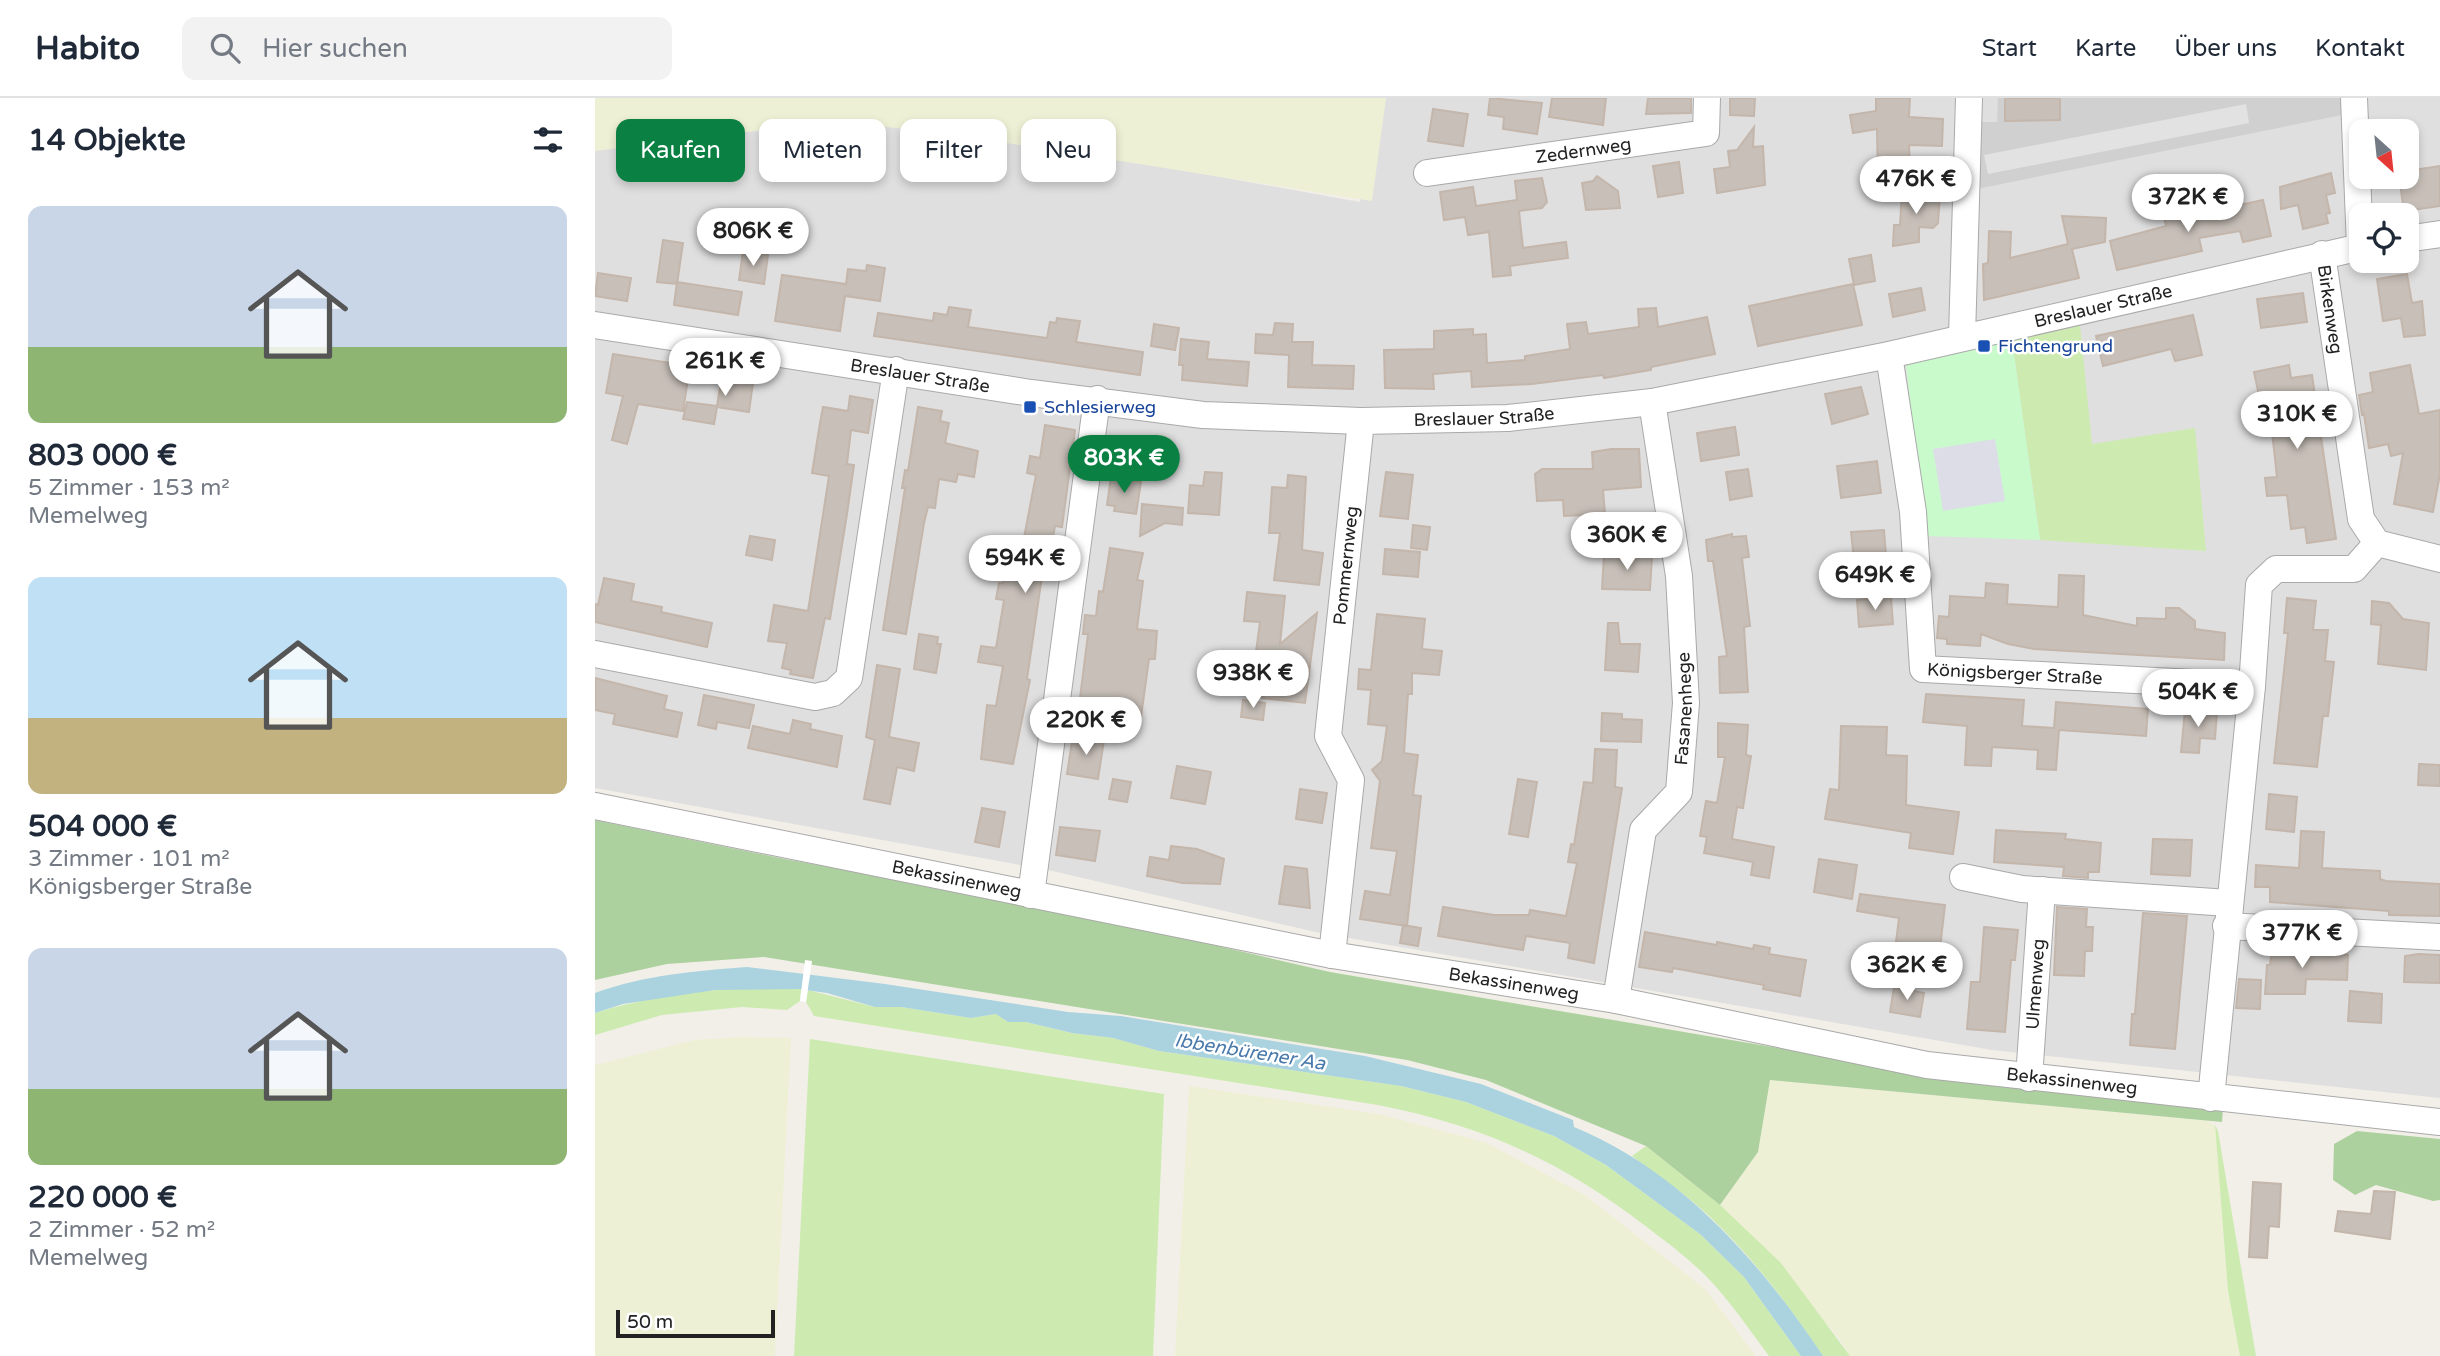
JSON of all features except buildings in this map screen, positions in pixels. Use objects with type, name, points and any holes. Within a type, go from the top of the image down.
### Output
[{"type":"street","name":"Zedernweg","points":[[1427,173],[1706,133],[1707,98]]},
{"type":"street","points":[[1962,338],[1969,98]]},
{"type":"street","points":[[2354,98],[2358,203]]},
{"type":"street","points":[[2419,237],[2440,234]]},
{"type":"street","name":"Breslauer Straße","points":[[595,326],[896,370],[1031,393],[1203,415],[1361,421],[1508,418],[1652,402],[1889,355],[2349,249]]},
{"type":"street","name":"Birkenweg","points":[[2322,254],[2361,519],[2377,543]]},
{"type":"street","name":"Königsberger Straße","points":[[1889,355],[1913,512],[1923,668],[2252,687]]},
{"type":"street","points":[[595,654],[815,697],[833,693],[849,678],[896,370]]},
{"type":"street","points":[[1031,895],[1097,400]]},
{"type":"street","name":"Fasanenhege","points":[[1616,1000],[1643,830],[1679,792],[1686,703],[1679,576],[1652,402]]},
{"type":"street","name":"Pommernweg","points":[[1332,955],[1351,780],[1328,736],[1361,421]]},
{"type":"street","points":[[2211,1098],[2252,687],[2259,585],[2276,569],[2354,569],[2377,543],[2440,559]]},
{"type":"street","name":"Bekassinenweg","points":[[595,806],[1332,955],[1616,1000],[1927,1065],[2440,1122]]},
{"type":"street","points":[[1963,877],[2228,915],[2440,937]]},
{"type":"street","name":"Ulmenweg","points":[[2029,1078],[2042,890]]},
{"type":"shaded area","points":[[1377,98],[2440,98],[2440,1098],[1992,1050],[1320,933],[1048,870],[595,788],[595,147],[616,144],[616,182],[745,182],[745,129],[759,127],[759,182],[886,182],[886,124],[900,125],[900,182],[1007,182],[1007,139],[1021,141],[1021,182],[1116,182],[1116,158],[1360,202]]},
{"type":"shaded area","points":[[1998,98],[2341,98],[2342,115],[1977,189],[1980,122],[1997,122]]},
{"type":"shaded area","points":[[2246,104],[2249,123],[1988,174],[1984,155]]},
{"type":"shaded area","points":[[1995,439],[2005,501],[1943,511],[1933,449]]},
{"type":"green space","points":[[595,98],[1386,98],[1372,201],[1116,160],[1116,119],[1021,119],[1021,145],[1007,143],[1007,119],[900,119],[900,128],[886,127],[886,119],[759,119],[759,130],[745,132],[745,119],[616,119],[616,148],[595,151]]},
{"type":"green space","points":[[2080,325],[2092,444],[2195,428],[2206,551],[2040,540],[2012,340]]},
{"type":"green space","points":[[2012,340],[2040,540],[1925,536],[1906,365]]},
{"type":"green space","points":[[595,820],[785,859],[1031,903],[1330,972],[1926,1073],[2223,1109],[2222,1122],[1770,1080],[1758,1152],[1720,1205],[1646,1146],[1486,1080],[1407,1060],[764,957],[667,964],[595,980]]},
{"type":"green space","points":[[725,989],[801,989],[800,1001],[787,1010],[742,1007],[662,1015],[595,1035],[595,1013],[643,1001]]},
{"type":"green space","points":[[808,990],[875,1007],[901,1007],[971,1018],[996,1014],[1008,1022],[1026,1022],[1072,1033],[1113,1038],[1159,1051],[1401,1086],[1466,1102],[1554,1136],[1606,1165],[1700,1234],[1744,1277],[1801,1356],[1769,1356],[1715,1286],[1668,1243],[1582,1182],[1519,1148],[1486,1135],[1416,1113],[1378,1105],[814,1016],[806,1002]]},
{"type":"green space","points":[[791,1038],[775,1356],[595,1356],[595,1065],[694,1040]]},
{"type":"green space","points":[[810,1039],[1164,1094],[1153,1356],[794,1356]]},
{"type":"green space","points":[[1770,1080],[2208,1121],[2215,1125],[2228,1291],[2240,1356],[1850,1356],[1838,1337],[1720,1205],[1758,1152]]},
{"type":"green space","points":[[1189,1086],[1379,1114],[1487,1143],[1585,1195],[1705,1289],[1756,1356],[1175,1356]]},
{"type":"green space","points":[[2215,1125],[2256,1356],[2240,1356],[2228,1291]]},
{"type":"green space","points":[[2357,1131],[2440,1139],[2440,1200],[2433,1201],[2376,1185],[2355,1195],[2333,1180],[2334,1144]]},
{"type":"green space","points":[[1646,1146],[1720,1205],[1781,1263],[1850,1356],[1823,1356],[1770,1283],[1724,1231],[1690,1200],[1632,1156]]},
{"type":"water","name":"Ibbenbürener Aa","points":[[747,967],[885,984],[1068,1012],[1121,1016],[1365,1056],[1481,1084],[1573,1120],[1574,1127],[1649,1168],[1683,1194],[1745,1254],[1799,1321],[1823,1356],[1801,1356],[1744,1277],[1700,1234],[1606,1165],[1554,1136],[1466,1102],[1401,1086],[1159,1051],[1113,1038],[1072,1033],[1026,1022],[1008,1022],[996,1014],[971,1018],[901,1007],[875,1007],[827,993],[798,989],[715,990],[623,1004],[595,1013],[595,993],[613,987],[670,975]]},
{"type":"pier","points":[[805,960],[812,961],[806,1002],[800,1001]]},
{"type":"place","name":"Fichtengrund","points":[[1984,346]]},
{"type":"place","name":"Schlesierweg","points":[[1030,407]]}]
